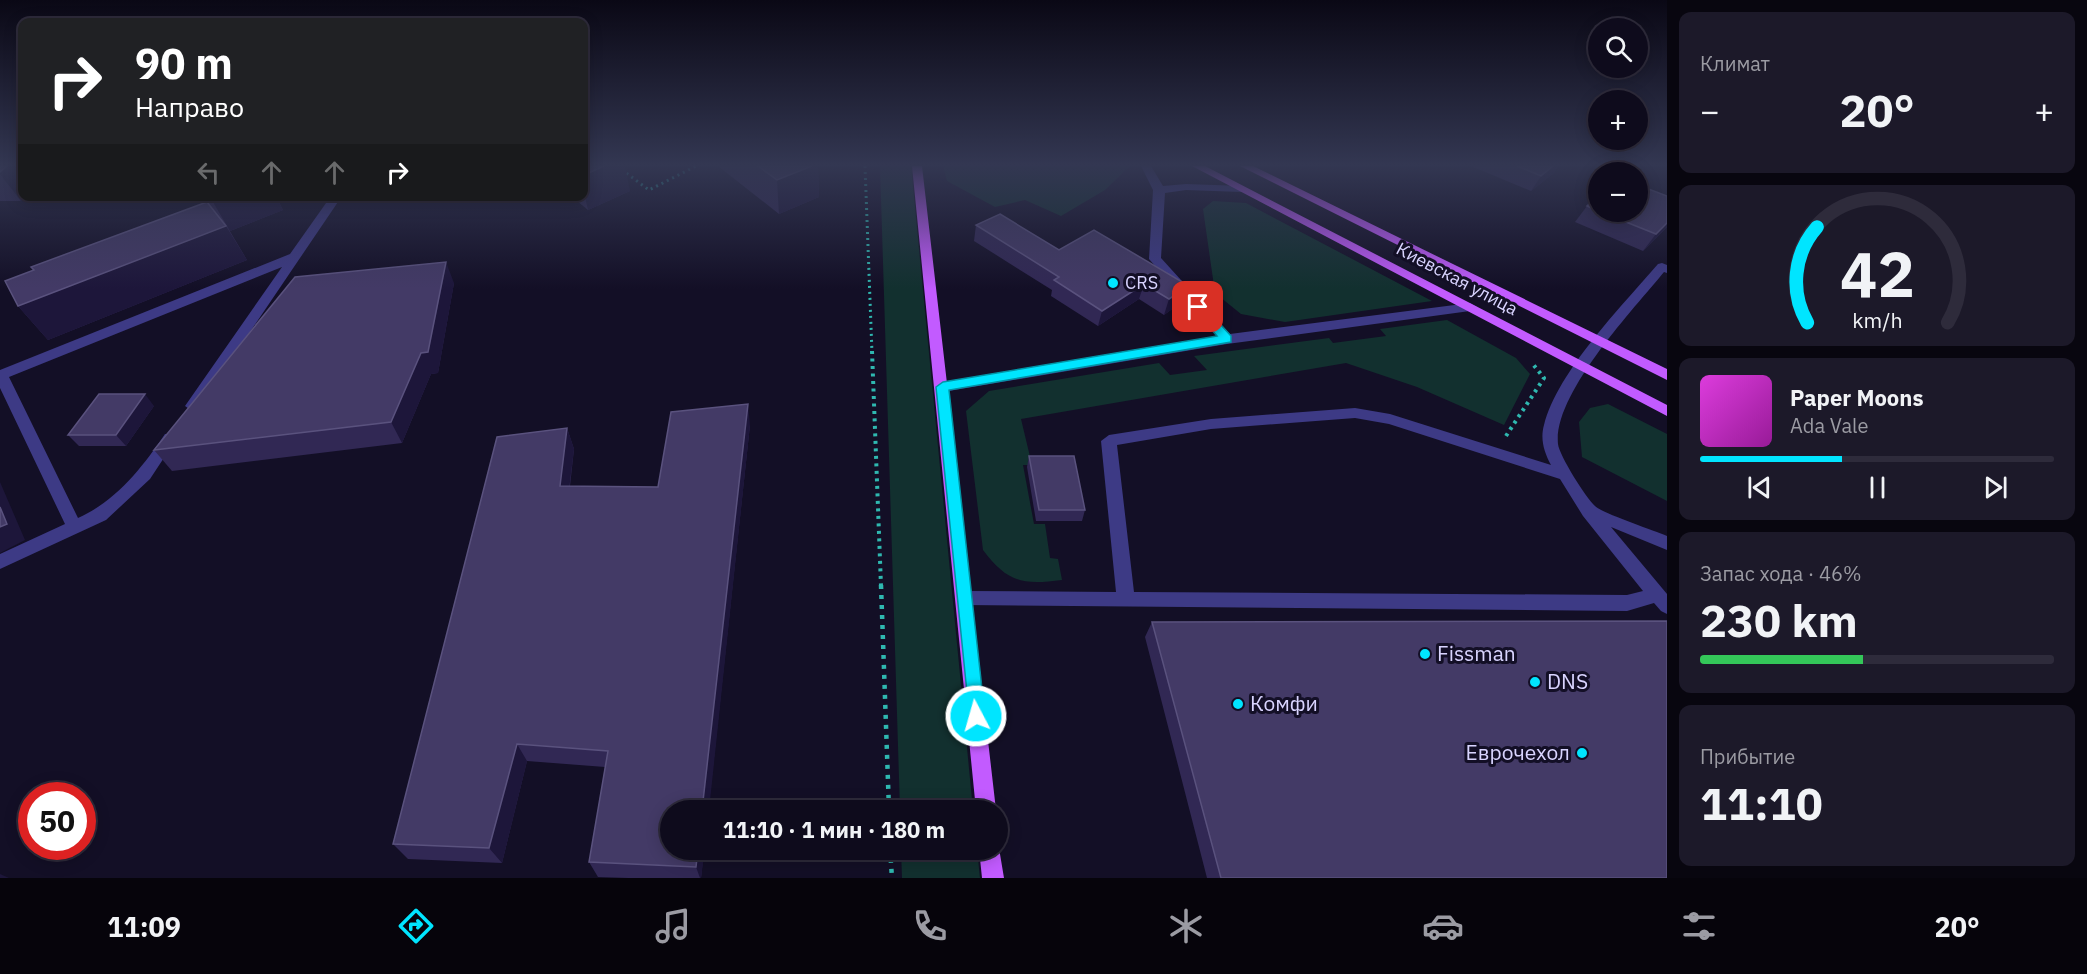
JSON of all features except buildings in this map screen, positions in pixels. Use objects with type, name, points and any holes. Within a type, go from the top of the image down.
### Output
[{"type":"main road","points":[[922,207],[943,387],[985,800]]},
{"type":"main road","name":"Киевская улица","points":[[1277,207],[1667,411]]},
{"type":"main road","name":"Киевская улица","points":[[1328,207],[1667,375]]},
{"type":"main road","points":[[991,860],[993,878]]},
{"type":"street","points":[[0,562],[100,514],[145,475],[329,207]]},
{"type":"street","points":[[1158,207],[1155,259],[1227,339]]},
{"type":"street","points":[[74,526],[1,375],[295,257]]},
{"type":"street","points":[[1662,601],[1607,537],[1565,475],[1550,444],[1552,420],[1580,366],[1662,267],[1667,269]]},
{"type":"street","points":[[943,387],[1227,339],[1470,307]]},
{"type":"street","points":[[1126,600],[1109,441],[1211,424],[1355,413],[1390,419],[1565,475]]},
{"type":"street","points":[[1589,511],[1667,543]]},
{"type":"street","points":[[964,598],[1627,603],[1662,601]]},
{"type":"path","points":[[867,207],[889,800]]},
{"type":"path","points":[[1495,453],[1544,378],[1533,363],[1525,359]]},
{"type":"path","points":[[891,860],[892,878]]},
{"type":"green space","points":[[881,207],[915,207],[972,800],[900,800]]},
{"type":"green space","points":[[1041,207],[1076,207],[1061,216]]},
{"type":"green space","points":[[1206,207],[1254,207],[1432,301],[1285,322],[1241,314],[1215,293],[1203,209]]},
{"type":"green space","points":[[1447,320],[1516,358],[1530,374],[1504,425],[1417,387],[1346,363],[1021,419],[1032,465],[1023,465],[1034,524],[1045,524],[1050,558],[1058,559],[1062,580],[1037,582],[1017,579],[1000,569],[983,550],[966,411],[989,391],[1159,363],[1170,375],[1207,370],[1194,356],[1329,338],[1333,343],[1386,336],[1380,329]]},
{"type":"green space","points":[[1608,404],[1667,434],[1667,501],[1582,457],[1579,422],[1590,408]]},
{"type":"green space","points":[[901,860],[978,860],[980,878],[902,878]]},
{"type":"place","name":"CRS","points":[[1113,283]]},
{"type":"place","name":"Fissman","points":[[1425,654]]},
{"type":"place","name":"DNS","points":[[1535,682]]},
{"type":"place","name":"Комфи","points":[[1238,704]]},
{"type":"place","name":"Еврочехол","points":[[1582,753]]},
{"type":"route","points":[[976,716],[943,387],[1227,339],[1198,307]]}]
